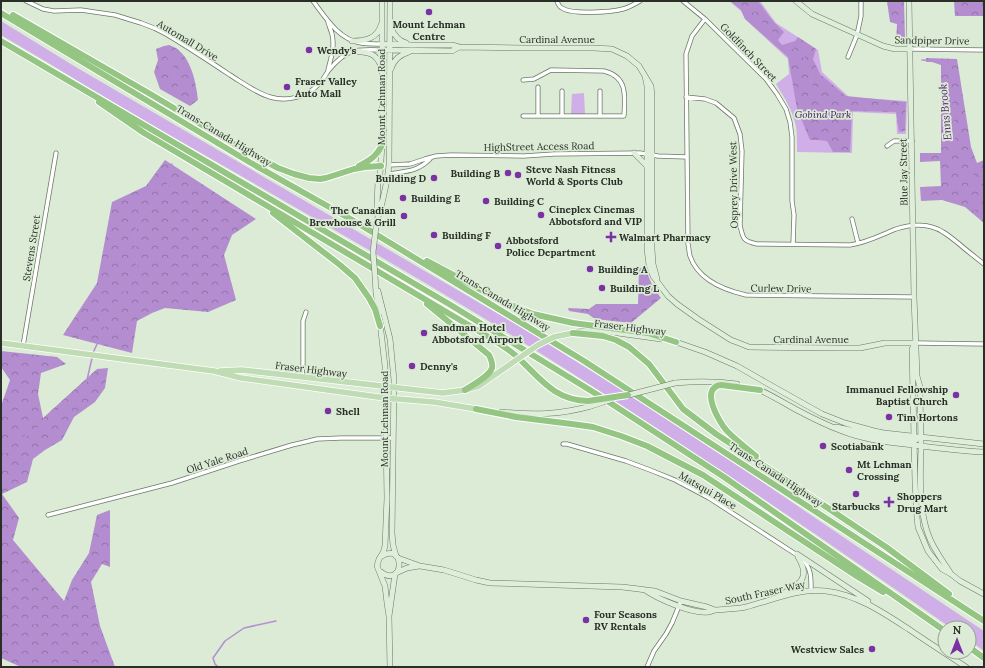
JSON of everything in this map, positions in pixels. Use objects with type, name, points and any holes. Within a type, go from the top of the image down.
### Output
[{"type":"highway","points":[[1,9],[278,168],[315,179],[326,178],[364,167],[381,166]]},
{"type":"highway","name":"Trans-Canada Highway","points":[[1,13],[251,163],[354,221],[584,361],[984,621]]},
{"type":"highway","points":[[1,41],[449,304],[598,394],[724,477],[937,625]]},
{"type":"highway","points":[[17,50],[144,133],[492,339],[514,354],[549,388],[558,394],[589,404],[628,395]]},
{"type":"highway","points":[[354,169],[373,158],[378,153],[382,145]]},
{"type":"highway","points":[[254,198],[355,278],[375,309],[380,326]]},
{"type":"highway","points":[[354,221],[506,303],[534,314],[573,323],[648,333],[676,342]]},
{"type":"highway","points":[[407,288],[489,355],[492,362],[492,368],[487,376],[465,390]]},
{"type":"highway","points":[[573,333],[603,336],[616,340],[629,347],[648,364],[687,412],[716,434],[886,547],[984,621]]},
{"type":"highway","points":[[760,390],[717,385],[712,390],[711,398],[719,419],[726,430],[789,482]]},
{"type":"highway","points":[[476,409],[593,428],[621,436],[647,446],[704,475],[858,577],[919,613]]},
{"type":"main road","name":"Fraser Highway","points":[[214,371],[242,370],[443,393],[465,390],[478,386],[489,380],[530,350],[546,341],[554,337],[573,333]]},
{"type":"main road","name":"Fraser Highway","points":[[1,343],[214,371],[241,378],[385,398],[434,402],[476,409]]},
{"type":"street","name":"Automall Drive","points":[[26,1],[43,9],[54,11],[81,10],[128,18],[154,28],[253,89],[270,97],[295,98],[310,92],[318,85],[340,58],[352,51]]},
{"type":"street","name":"Automall Drive","points":[[313,1],[341,34],[352,41]]},
{"type":"street","name":"Mount Lehman Road","points":[[381,556],[385,550],[387,498],[385,387],[384,358],[376,293],[374,252],[377,216],[376,204],[382,145],[382,1]]},
{"type":"street","name":"Mount Lehman Road","points":[[377,216],[382,204],[389,165],[390,1]]},
{"type":"street","points":[[556,1],[567,11],[596,12],[624,9],[640,1]]},
{"type":"street","name":"Goldfinch Street","points":[[682,1],[705,19],[766,79],[786,109],[792,137],[792,201],[794,215],[793,244]]},
{"type":"street","name":"Sandpiper Drive","points":[[796,1],[812,14],[883,46],[895,49],[984,50]]},
{"type":"street","points":[[848,57],[861,16],[861,1]]},
{"type":"street","name":"Blue Jay Street","points":[[909,1],[914,297],[917,376],[920,387],[920,482],[925,526],[931,542],[951,574]]},
{"type":"street","points":[[352,41],[368,40],[373,37],[380,29],[382,19]]},
{"type":"street","name":"Curlew Drive","points":[[705,19],[692,36],[686,54],[688,244],[690,256],[696,268],[710,281],[735,293],[746,295],[914,297]]},
{"type":"street","name":"Automall Drive","points":[[328,20],[332,34],[333,46],[328,72]]},
{"type":"street","points":[[390,26],[397,38],[403,42],[413,45]]},
{"type":"street","points":[[352,41],[382,47]]},
{"type":"street","name":"Cardinal Avenue","points":[[390,47],[413,45],[452,45],[459,48]]},
{"type":"street","points":[[352,51],[390,47]]},
{"type":"street","name":"Cardinal Avenue","points":[[390,47],[416,51],[452,51],[459,48],[612,49],[627,56],[639,66],[645,76],[647,86],[652,249],[653,264],[659,284]]},
{"type":"street","points":[[352,51],[367,52],[375,56],[380,62],[383,73]]},
{"type":"street","points":[[390,74],[392,65],[398,57],[403,54],[416,51]]},
{"type":"street","points":[[523,80],[534,79],[551,70],[604,71],[612,73],[623,85],[625,92],[624,116],[523,116]]},
{"type":"street","points":[[538,86],[538,116]]},
{"type":"street","points":[[562,91],[562,116]]},
{"type":"street","points":[[600,91],[600,116]]},
{"type":"street","name":"Osprey Drive West","points":[[686,97],[705,99],[716,103],[734,118],[740,134],[742,151],[740,225],[742,236],[748,242],[757,244],[850,245],[913,225]]},
{"type":"street","points":[[887,146],[894,141],[912,141]]},
{"type":"street","name":"Stevens Street","points":[[23,346],[56,153]]},
{"type":"street","points":[[634,154],[647,166]]},
{"type":"street","name":"HighStreet Access Road","points":[[389,165],[410,164],[436,156],[451,155],[650,155]]},
{"type":"street","points":[[650,155],[687,157]]},
{"type":"street","name":"Cardinal Avenue","points":[[650,155],[647,166],[647,249],[649,265],[653,276],[668,296],[677,304],[731,340],[749,346],[860,348],[885,343],[984,344]]},
{"type":"street","name":"HighStreet Access Road","points":[[388,174],[420,168],[431,158]]},
{"type":"street","points":[[381,166],[389,165]]},
{"type":"street","points":[[380,174],[388,174]]},
{"type":"street","points":[[852,219],[858,243]]},
{"type":"street","points":[[913,225],[923,225],[944,232],[984,264]]},
{"type":"street","name":"Mount Lehman Road","points":[[376,283],[390,339],[393,364],[392,533],[393,545],[397,557]]},
{"type":"street","points":[[302,377],[303,321],[306,312]]},
{"type":"street","name":"Fraser Highway","points":[[573,333],[596,330],[676,342],[705,352],[737,366],[822,414],[845,423],[914,441]]},
{"type":"street","name":"Blue Jay Street","points":[[916,343],[912,349],[915,482],[918,527],[925,544],[942,568],[960,581],[984,594]]},
{"type":"street","name":"Fraser Highway","points":[[628,395],[675,383],[716,381],[760,390],[828,426],[868,438],[887,442],[914,441],[921,437],[984,444]]},
{"type":"street","name":"Fraser Highway","points":[[476,409],[514,413],[547,414],[566,412],[589,404]]},
{"type":"street","name":"Old Yale Road","points":[[48,515],[172,483],[239,461],[317,439],[393,438]]},
{"type":"street","points":[[914,441],[920,446],[984,452]]},
{"type":"street","name":"Matsqui Place","points":[[563,444],[626,461],[662,474],[709,498],[797,554],[810,569],[811,591]]},
{"type":"street","points":[[925,544],[931,542]]},
{"type":"street","points":[[390,616],[387,603],[386,586],[378,566],[381,556],[388,553],[397,557],[400,565],[395,574],[390,616],[390,667]]},
{"type":"street","points":[[770,599],[788,590],[802,580],[804,568],[797,554]]},
{"type":"street","points":[[797,554],[892,618]]},
{"type":"street","name":"South Fraser Way","points":[[397,557],[420,566],[444,570],[490,583],[622,587],[645,590],[653,596],[680,604],[693,610],[707,612],[735,609],[791,594],[811,591],[843,594],[870,605],[892,618],[966,667]]},
{"type":"street","name":"South Fraser Way","points":[[395,574],[407,568],[420,566]]},
{"type":"street","points":[[381,572],[387,576],[395,574]]},
{"type":"street","points":[[647,667],[654,651],[672,624],[680,604]]},
{"type":"green space","name":"Gobind Park","points":[[729,1],[760,1],[776,23],[818,50],[822,72],[849,97],[907,101],[906,134],[897,134],[896,114],[853,112],[852,153],[797,152],[797,133],[795,121],[788,104],[776,84],[789,74],[788,59],[745,19],[741,11]]},
{"type":"green space","name":"Gobind Park","points":[[730,1],[758,1],[773,21],[784,32],[778,40],[782,45],[795,41],[798,37],[816,49],[813,59],[820,74],[846,96],[906,102],[905,131],[899,132],[896,112],[852,111],[850,152],[833,152],[827,141],[810,140],[797,109],[788,57],[745,19],[741,10]]},
{"type":"green space","points":[[887,1],[904,1],[905,40],[896,43],[897,24],[890,22]]},
{"type":"green space","points":[[954,1],[984,1],[984,16],[955,16]]},
{"type":"green space","points":[[1,21],[74,66],[531,333],[746,471],[968,620],[939,620],[837,549],[605,394],[487,320],[1,35]]},
{"type":"green space","points":[[169,45],[182,53],[191,68],[196,84],[198,100],[190,106],[160,89],[154,72],[158,60],[156,49]]},
{"type":"green space","points":[[926,58],[957,59],[971,147],[977,163],[984,160],[984,223],[965,207],[942,200],[921,201],[920,187],[941,186],[940,161],[920,162],[920,153],[941,153],[941,65],[926,62]]},
{"type":"green space","points":[[584,93],[585,114],[571,114],[572,94]]},
{"type":"green space","points":[[165,160],[256,219],[232,235],[224,255],[236,300],[208,312],[165,308],[152,313],[137,321],[132,353],[63,335],[97,283],[112,202],[146,186]]},
{"type":"green space","points":[[639,268],[645,268],[653,287],[661,298],[631,323],[595,319],[588,314],[569,311],[568,308],[589,309],[596,304],[638,304]]},
{"type":"green space","points":[[1,351],[57,357],[66,364],[41,373],[38,394],[43,418],[97,369],[108,368],[105,388],[95,402],[74,417],[62,440],[33,459],[27,482],[2,494],[19,518],[13,540],[64,601],[72,580],[89,553],[97,515],[110,510],[110,567],[102,564],[91,582],[100,626],[115,667],[21,667],[1,658],[1,406],[10,380],[1,367]]},
{"type":"green space","points":[[977,626],[984,631],[984,651],[977,646]]},
{"type":"waterway","name":"Enns Brook","points":[[899,1],[901,9],[902,40]]},
{"type":"waterway","points":[[754,12],[764,26],[776,35]]},
{"type":"waterway","points":[[790,46],[804,57],[810,69],[812,87],[822,101],[833,109]]},
{"type":"waterway","points":[[162,49],[169,59],[179,85],[175,95]]},
{"type":"waterway","name":"Enns Brook","points":[[922,60],[938,61],[949,65],[955,145],[968,159],[973,173],[968,206],[979,214],[984,220]]},
{"type":"waterway","points":[[93,353],[108,320],[137,270],[135,235],[138,221],[165,193],[172,164]]},
{"type":"waterway","points":[[1,458],[12,444],[43,425],[64,405],[79,394],[87,380],[92,358]]},
{"type":"waterway","points":[[1,588],[27,609],[42,640],[48,647],[74,663],[77,667]]},
{"type":"waterway","points":[[218,667],[213,658],[225,641],[244,628],[276,621]]},
{"type":"place","name":"Mount Lehman Centre","points":[[429,12]]},
{"type":"place","name":"Wendy's","points":[[309,50]]},
{"type":"place","name":"Fraser Valley Auto Mall","points":[[287,87]]},
{"type":"place","name":"Building B","points":[[508,173]]},
{"type":"place","name":"Steve Nash Fitness World & Sports Club","points":[[518,175]]},
{"type":"place","name":"Building D","points":[[434,178]]},
{"type":"place","name":"Building E","points":[[403,198]]},
{"type":"place","name":"Building C","points":[[486,201]]},
{"type":"place","name":"Cineplex Cinemas Abbotsford and VIP","points":[[541,215]]},
{"type":"place","name":"The Canadian Brewhouse & Grill","points":[[404,216]]},
{"type":"place","name":"Building F","points":[[434,235]]},
{"type":"place","name":"Walmart Pharmacy","points":[[611,237]]},
{"type":"place","name":"Abbotsford Police Department","points":[[498,246]]},
{"type":"place","name":"Building A","points":[[590,269]]},
{"type":"place","name":"Building L","points":[[602,288]]},
{"type":"place","name":"Sandman Hotel Abbotsford Airport","points":[[424,333]]},
{"type":"place","name":"Denny's","points":[[412,366]]},
{"type":"place","name":"Immanuel Fellowship Baptist Church","points":[[956,395]]},
{"type":"place","name":"Shell","points":[[328,411]]},
{"type":"place","name":"Tim Hortons","points":[[889,417]]},
{"type":"place","name":"Scotiabank","points":[[823,446]]},
{"type":"place","name":"Mt Lehman Crossing","points":[[849,470]]},
{"type":"place","name":"Starbucks","points":[[856,494]]},
{"type":"place","name":"Shoppers Drug Mart","points":[[889,502]]},
{"type":"place","name":"Four Seasons RV Rentals","points":[[586,620]]},
{"type":"place","name":"Westview Sales","points":[[872,649]]}]
